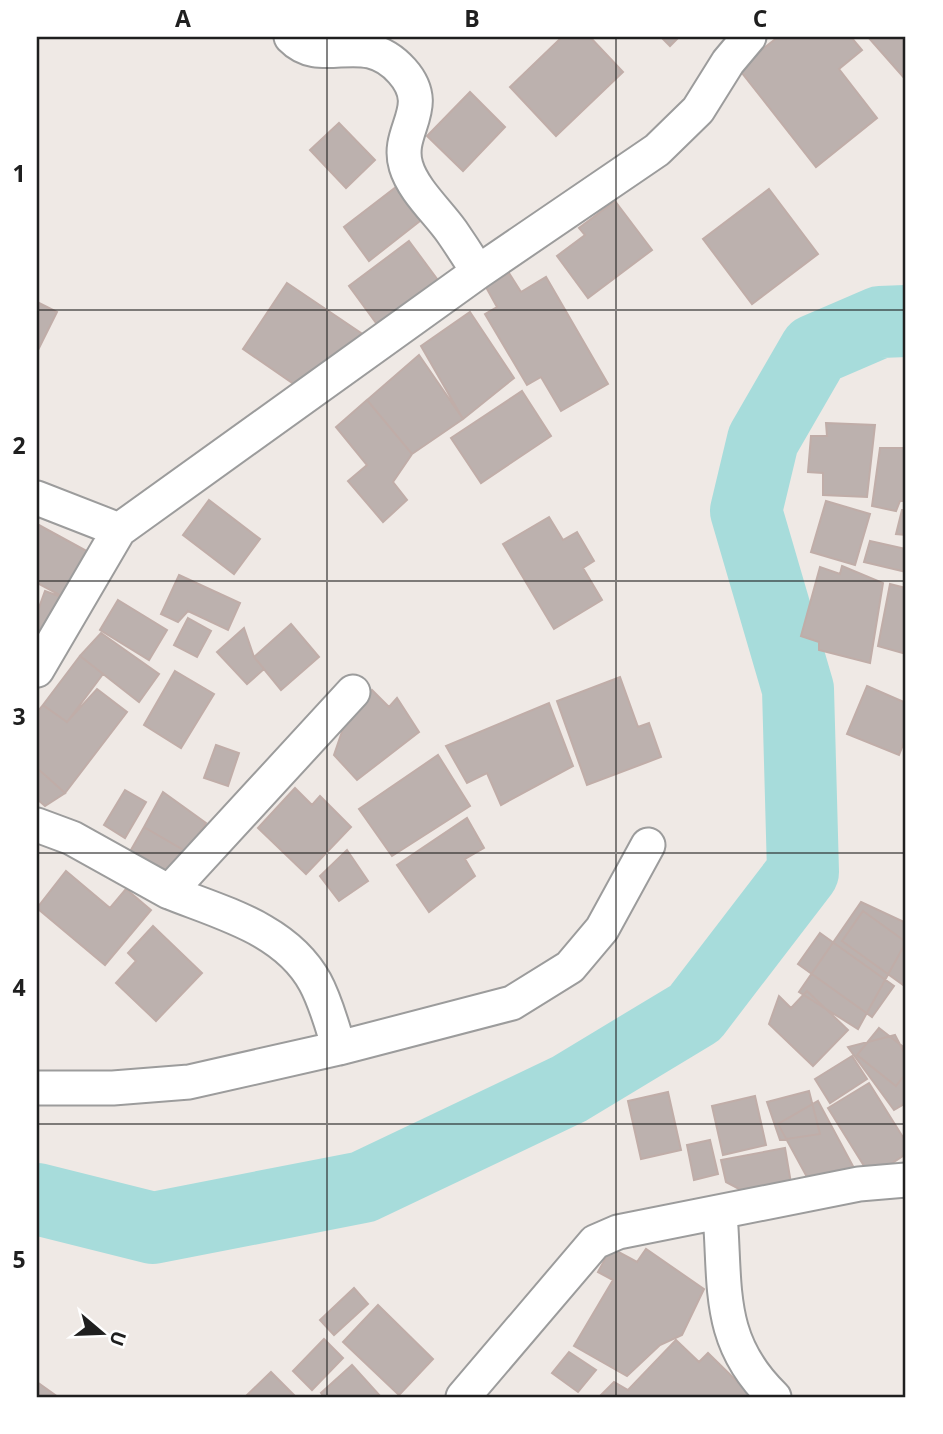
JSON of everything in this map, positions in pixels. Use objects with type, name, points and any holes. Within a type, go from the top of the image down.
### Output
[{"type":"street","points":[[291,37],[313,51],[351,48],[377,52],[401,71],[414,90],[417,108],[406,141],[406,166],[478,272]]},
{"type":"street","points":[[37,670],[119,530],[478,272],[657,150],[683,128],[749,37]]},
{"type":"street","points":[[37,498],[119,530]]},
{"type":"street","points":[[169,892],[353,692]]},
{"type":"street","points":[[37,825],[72,838],[169,892],[270,934],[295,955],[315,981],[339,1048]]},
{"type":"street","points":[[37,1088],[113,1088],[189,1082],[339,1048],[512,1003],[569,967],[602,929],[648,845]]},
{"type":"street","points":[[463,1397],[595,1242],[618,1232],[859,1184],[906,1180]]},
{"type":"street","points":[[720,1213],[729,1327],[738,1352],[758,1381],[774,1397]]},
{"type":"building","points":[[562,37],[590,37],[623,72],[556,136],[510,87]]},
{"type":"building","points":[[661,37],[679,37],[670,46]]},
{"type":"building","points":[[778,37],[851,37],[862,50],[839,69],[877,118],[816,167],[738,68]]},
{"type":"building","points":[[868,37],[906,37],[906,80]]},
{"type":"building","points":[[470,92],[505,127],[463,171],[427,136]]},
{"type":"building","points":[[339,123],[375,160],[346,188],[310,150]]},
{"type":"building","points":[[400,184],[425,217],[369,261],[344,227]]},
{"type":"building","points":[[769,189],[818,254],[752,304],[703,239]]},
{"type":"building","points":[[615,201],[652,250],[588,298],[557,256],[585,235],[579,228]]},
{"type":"building","points":[[409,241],[443,287],[382,331],[349,286]]},
{"type":"building","points":[[509,273],[521,292],[546,277],[608,384],[561,411],[541,377],[527,385],[485,314],[497,307],[486,287]]},
{"type":"building","points":[[287,283],[367,337],[301,389],[243,349]]},
{"type":"building","points":[[37,302],[57,312],[37,352]]},
{"type":"building","points":[[470,312],[514,378],[463,419],[421,346]]},
{"type":"building","points":[[419,355],[463,419],[412,454],[367,400]]},
{"type":"building","points":[[522,391],[551,436],[481,483],[451,438]]},
{"type":"building","points":[[367,400],[412,454],[393,482],[407,500],[383,522],[348,481],[367,465],[336,427]]},
{"type":"building","points":[[826,423],[875,425],[867,497],[823,495],[823,473],[808,472],[811,436],[827,436]]},
{"type":"building","points":[[880,448],[906,448],[906,501],[900,501],[896,511],[872,506]]},
{"type":"building","points":[[209,500],[260,539],[234,574],[183,535]]},
{"type":"building","points":[[826,501],[870,514],[855,565],[811,552]]},
{"type":"building","points":[[902,510],[906,510],[906,535],[896,534]]},
{"type":"building","points":[[549,517],[563,540],[577,532],[594,561],[583,568],[602,600],[554,629],[503,544]]},
{"type":"building","points":[[37,524],[92,554],[67,599],[37,583]]},
{"type":"building","points":[[870,541],[906,549],[906,572],[864,562]]},
{"type":"building","points":[[842,566],[883,583],[870,663],[819,650],[819,642],[801,636],[820,567],[840,574]]},
{"type":"building","points":[[179,575],[240,603],[228,630],[188,611],[178,622],[161,614]]},
{"type":"building","points":[[890,584],[906,588],[906,654],[878,646]]},
{"type":"building","points":[[45,591],[67,599],[52,638],[37,632],[37,613]]},
{"type":"building","points":[[118,600],[167,630],[149,660],[100,630]]},
{"type":"building","points":[[188,618],[211,631],[197,657],[174,645]]},
{"type":"building","points":[[291,624],[319,657],[281,690],[254,657]]},
{"type":"building","points":[[244,628],[254,657],[264,669],[247,684],[217,652]]},
{"type":"building","points":[[101,633],[159,674],[139,702],[80,656]]},
{"type":"building","points":[[80,656],[103,674],[67,722],[43,705]]},
{"type":"building","points":[[175,671],[214,694],[181,748],[144,725]]},
{"type":"building","points":[[620,677],[638,727],[649,723],[661,757],[587,785],[557,701]]},
{"type":"building","points":[[867,686],[906,703],[906,737],[899,755],[847,734]]},
{"type":"building","points":[[97,689],[127,712],[65,793],[37,768],[37,712],[43,705],[67,722]]},
{"type":"building","points":[[372,690],[389,707],[397,698],[419,732],[357,780],[334,755],[347,717]]},
{"type":"building","points":[[549,703],[573,766],[501,805],[487,773],[467,783],[446,746]]},
{"type":"building","points":[[216,745],[239,753],[228,786],[204,778]]},
{"type":"building","points":[[438,755],[470,806],[392,856],[359,809]]},
{"type":"building","points":[[37,768],[65,793],[45,806],[37,799]]},
{"type":"building","points":[[295,788],[312,805],[320,796],[351,827],[306,874],[258,828]]},
{"type":"building","points":[[125,790],[146,802],[125,838],[104,825]]},
{"type":"building","points":[[163,792],[206,823],[187,852],[144,827]]},
{"type":"building","points":[[467,818],[484,848],[465,859],[475,876],[429,912],[397,865]]},
{"type":"building","points":[[144,827],[187,852],[170,882],[127,857]]},
{"type":"building","points":[[347,850],[368,881],[339,901],[320,876]]},
{"type":"building","points":[[66,871],[110,908],[126,889],[151,910],[105,965],[37,908]]},
{"type":"building","points":[[861,902],[906,923],[906,942],[858,1029],[799,992]]},
{"type":"building","points":[[863,911],[906,942],[906,987],[842,941]]},
{"type":"building","points":[[153,926],[202,973],[156,1021],[116,983],[136,961],[128,953]]},
{"type":"building","points":[[820,933],[894,986],[872,1017],[798,964]]},
{"type":"building","points":[[807,991],[848,1030],[813,1066],[769,1024],[779,996],[791,1008]]},
{"type":"building","points":[[879,1028],[906,1049],[906,1073],[896,1086],[857,1055]]},
{"type":"building","points":[[895,1035],[906,1056],[906,1103],[894,1110],[848,1047]]},
{"type":"building","points":[[852,1056],[867,1079],[830,1103],[815,1079]]},
{"type":"building","points":[[869,1083],[906,1142],[906,1154],[871,1177],[828,1108]]},
{"type":"building","points":[[809,1091],[820,1134],[780,1140],[767,1102]]},
{"type":"building","points":[[668,1092],[681,1150],[641,1159],[628,1101]]},
{"type":"building","points":[[755,1096],[766,1145],[723,1155],[712,1106]]},
{"type":"building","points":[[818,1101],[854,1168],[814,1190],[778,1124]]},
{"type":"building","points":[[710,1140],[718,1174],[694,1180],[687,1145]]},
{"type":"building","points":[[785,1148],[792,1189],[754,1197],[726,1182],[721,1160]]},
{"type":"building","points":[[611,1248],[637,1262],[646,1249],[704,1289],[682,1335],[660,1345],[627,1376],[574,1346],[613,1280],[598,1272]]},
{"type":"building","points":[[354,1288],[368,1304],[334,1335],[320,1320]]},
{"type":"building","points":[[378,1305],[433,1359],[399,1395],[343,1342]]},
{"type":"building","points":[[324,1339],[343,1358],[312,1390],[293,1371]]},
{"type":"building","points":[[676,1340],[699,1362],[708,1353],[753,1397],[599,1397],[614,1382],[628,1390]]},
{"type":"building","points":[[569,1352],[596,1370],[578,1392],[552,1373]]},
{"type":"building","points":[[352,1365],[381,1397],[324,1397],[321,1393]]},
{"type":"building","points":[[271,1372],[296,1397],[245,1397]]},
{"type":"building","points":[[37,1382],[58,1397],[37,1397]]},
{"type":"waterway","points":[[37,1199],[153,1228],[363,1187],[569,1089],[695,1013],[803,872],[798,689],[746,511],[763,440],[815,350],[880,322],[906,321]]}]
